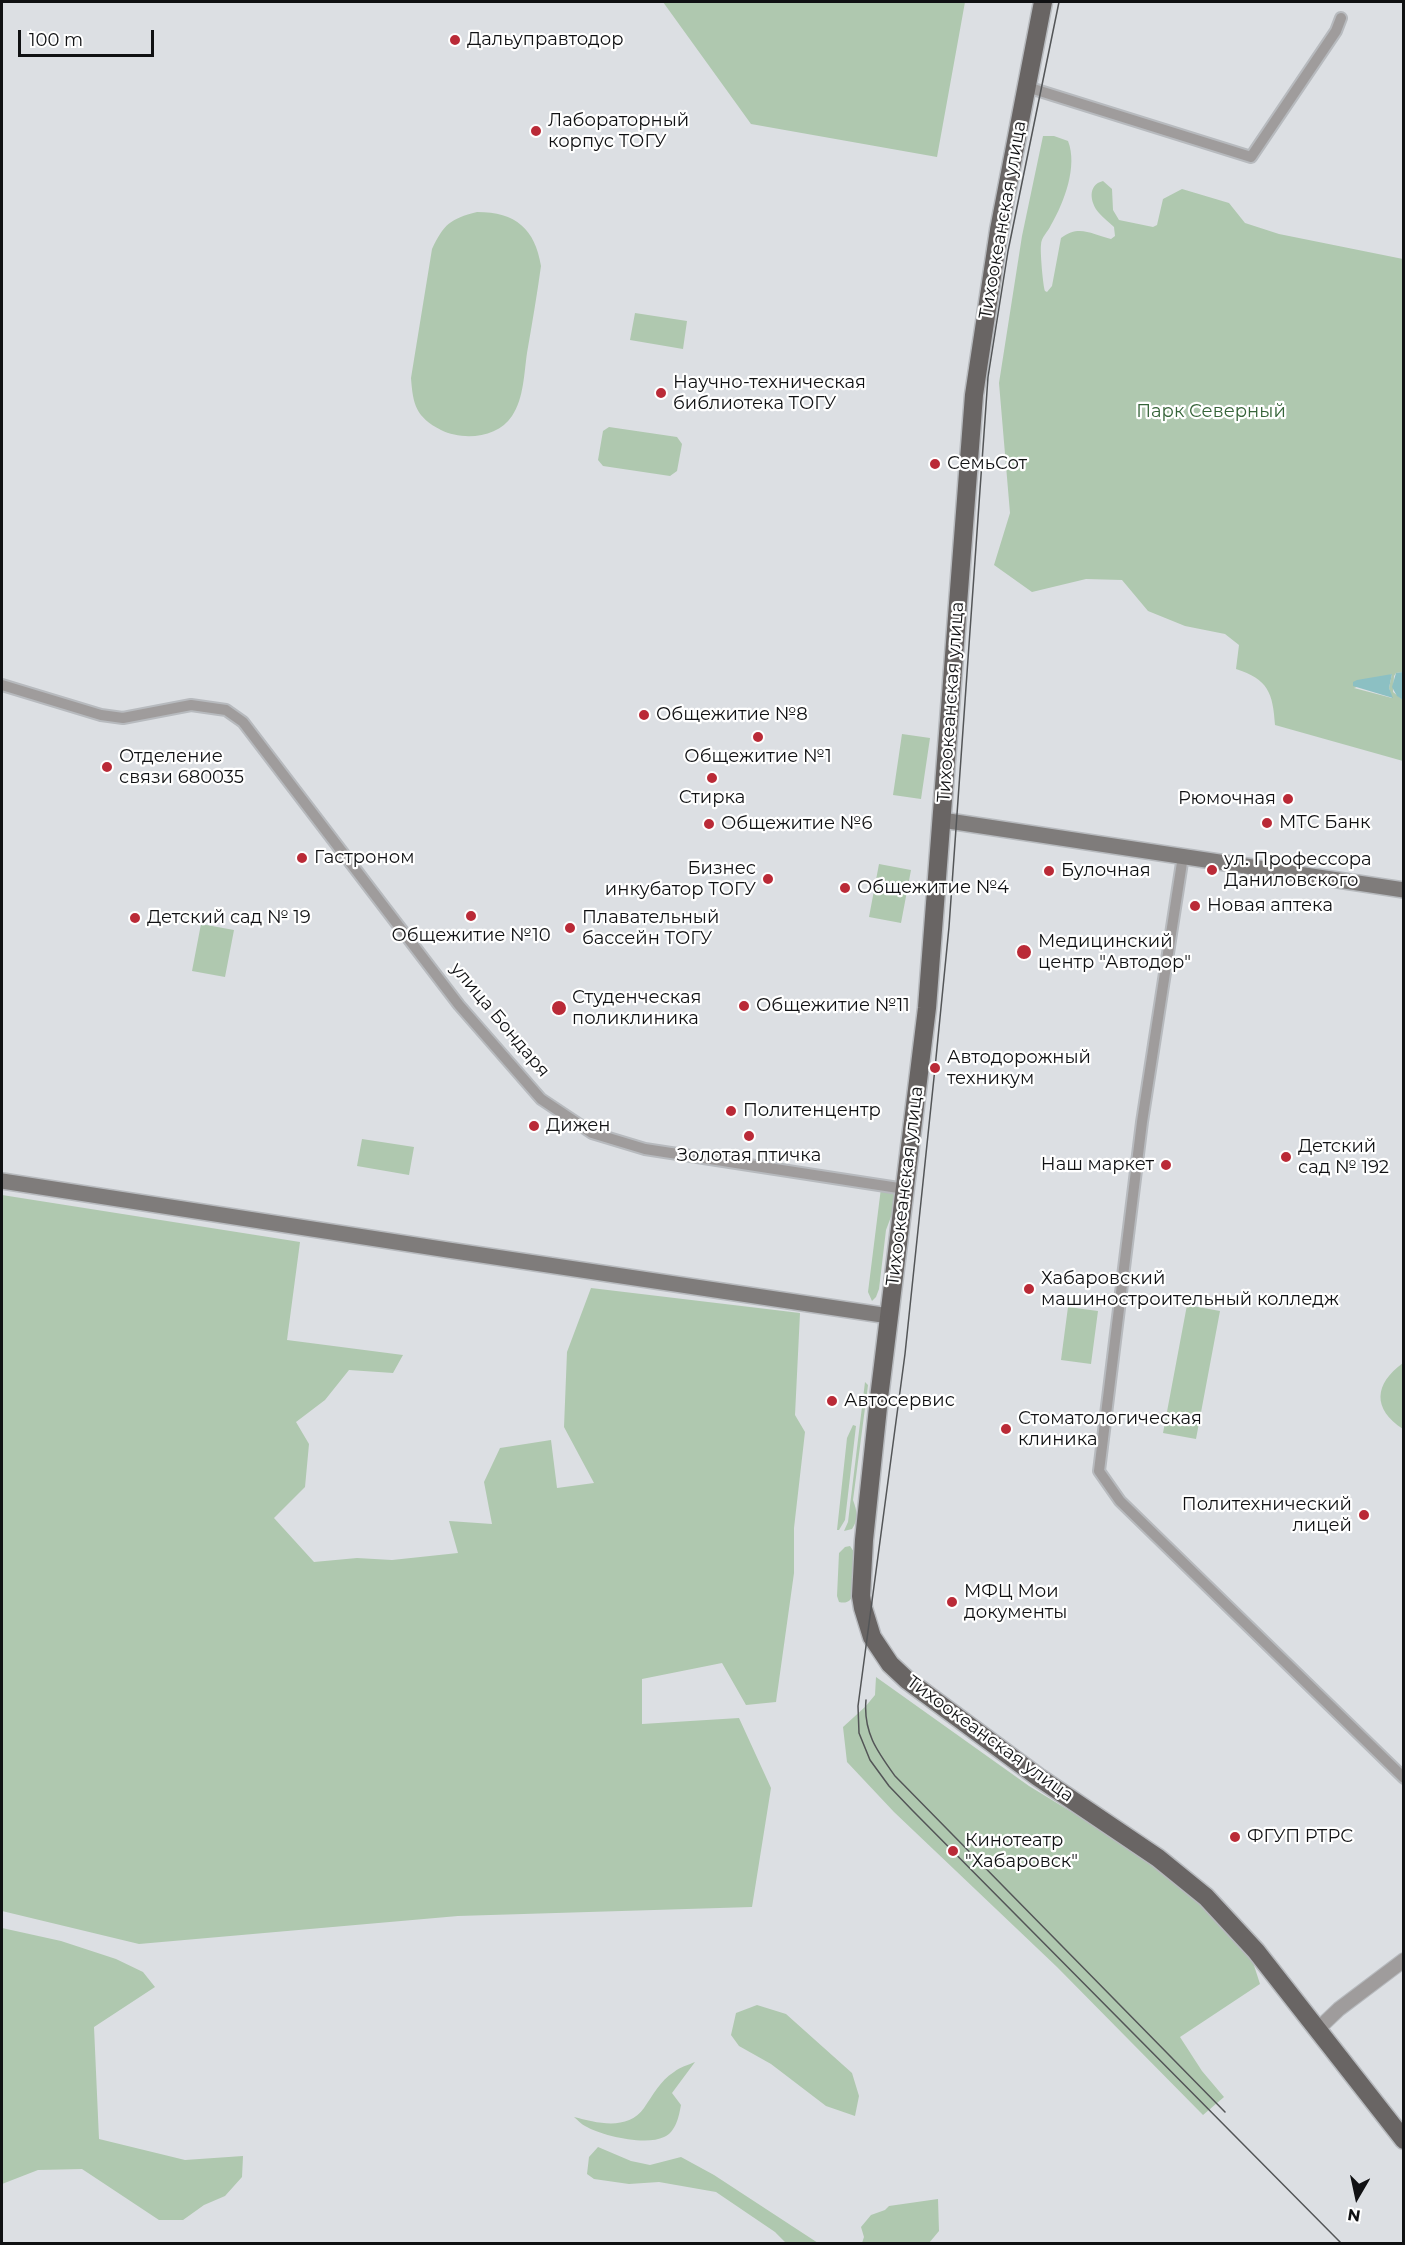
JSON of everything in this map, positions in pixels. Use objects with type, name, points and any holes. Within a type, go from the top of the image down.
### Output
[{"type":"main road","name":"Тихоокеанская улица","points":[[1043,2],[999,230],[974,395],[927,1008],[889,1316],[861,1578],[863,1608],[872,1637],[890,1664],[927,1697],[1038,1777],[1158,1858],[1206,1898],[1256,1951],[1404,2140]]},
{"type":"main road","points":[[942,820],[1404,890]]},
{"type":"main road","points":[[2,1181],[889,1316]]},
{"type":"street","points":[[1027,87],[1251,156],[1336,31],[1341,18]]},
{"type":"street","name":"улица Бондаря","points":[[2,685],[100,715],[123,718],[191,705],[226,710],[243,722],[459,1005],[541,1099],[592,1133],[645,1149],[905,1189]]},
{"type":"street","points":[[1183,856],[1143,1116],[1099,1472],[1120,1501],[1404,1778]]},
{"type":"street","points":[[1318,2029],[1340,2009],[1404,1960]]},
{"type":"green space","points":[[663,2],[965,2],[937,157],[751,124]]},
{"type":"green space","name":"Парк Северный","points":[[1043,136],[1054,136],[1068,141],[1071,162],[1065,195],[1041,242],[1043,276],[1047,292],[1052,286],[1061,238],[1080,231],[1111,239],[1115,236],[1114,227],[1099,213],[1092,200],[1094,186],[1103,181],[1112,189],[1113,210],[1119,220],[1153,227],[1157,225],[1163,199],[1182,189],[1229,203],[1245,223],[1279,234],[1403,259],[1404,672],[1396,673],[1394,676],[1393,692],[1403,700],[1403,761],[1275,725],[1273,704],[1267,689],[1255,677],[1236,669],[1239,645],[1225,634],[1185,626],[1148,611],[1122,580],[1086,579],[1032,592],[994,565],[1010,513],[999,383],[1022,236]],"holes":[[[1392,674],[1389,688],[1392,698],[1354,688]]]},
{"type":"green space","points":[[477,212],[503,215],[521,225],[534,242],[541,266],[523,385],[516,409],[506,423],[498,429],[479,435],[459,436],[441,430],[421,415],[413,396],[411,378],[432,249],[444,228],[460,217]]},
{"type":"green space","points":[[635,313],[687,321],[683,349],[630,340]]},
{"type":"green space","points":[[609,427],[677,437],[682,444],[677,471],[670,476],[603,466],[598,460],[603,431]]},
{"type":"green space","points":[[902,734],[930,738],[921,799],[893,795]]},
{"type":"green space","points":[[879,864],[911,870],[901,923],[869,917]]},
{"type":"green space","points":[[201,924],[234,930],[225,977],[192,971]]},
{"type":"green space","points":[[362,1139],[414,1147],[409,1175],[357,1166]]},
{"type":"green space","points":[[881,1188],[891,1191],[895,1196],[895,1206],[886,1230],[879,1289],[872,1301],[868,1292]]},
{"type":"green space","points":[[2,1195],[300,1242],[287,1340],[403,1355],[393,1373],[349,1370],[325,1400],[296,1422],[309,1444],[305,1487],[274,1518],[314,1562],[357,1558],[392,1560],[458,1553],[449,1521],[492,1524],[484,1482],[500,1448],[551,1440],[557,1488],[594,1483],[564,1427],[567,1352],[591,1288],[800,1313],[795,1415],[805,1432],[794,1528],[794,1573],[776,1702],[746,1705],[722,1663],[642,1679],[642,1724],[739,1718],[771,1788],[752,1907],[458,1916],[139,1944],[2,1911]]},
{"type":"green space","points":[[1187,1305],[1220,1311],[1196,1439],[1163,1433]]},
{"type":"green space","points":[[1068,1307],[1098,1311],[1091,1364],[1061,1360]]},
{"type":"green space","points":[[1403,1363],[1403,1429],[1386,1413],[1380,1396],[1386,1379]]},
{"type":"green space","points":[[865,1382],[868,1385],[853,1500],[856,1518],[852,1529],[844,1531],[848,1522]]},
{"type":"green space","points":[[853,1425],[856,1426],[845,1520],[837,1530],[847,1438]]},
{"type":"green space","points":[[850,1546],[856,1555],[853,1594],[848,1601],[842,1603],[839,1602],[837,1596],[839,1553],[845,1547]]},
{"type":"green space","points":[[876,1677],[1029,1786],[1142,1855],[1187,1889],[1250,1953],[1260,1984],[1180,2037],[1202,2071],[1224,2097],[1203,2115],[1057,1967],[894,1812],[847,1762],[843,1727],[875,1695]]},
{"type":"green space","points":[[2,1928],[61,1941],[116,1959],[143,1972],[155,1987],[94,2027],[99,2139],[185,2160],[243,2156],[242,2177],[225,2196],[204,2205],[183,2220],[159,2220],[82,2169],[38,2170],[2,2184]]},
{"type":"green space","points":[[757,2005],[786,2014],[852,2073],[859,2096],[855,2116],[826,2106],[771,2064],[739,2046],[731,2035],[736,2013]]},
{"type":"green space","points":[[695,2062],[672,2093],[681,2105],[674,2128],[664,2137],[656,2140],[636,2140],[613,2136],[593,2130],[574,2117],[602,2123],[621,2123],[630,2120],[644,2108],[657,2088],[669,2076]]},
{"type":"green space","points":[[598,2147],[631,2161],[650,2165],[681,2157],[714,2175],[818,2243],[786,2243],[775,2232],[716,2192],[659,2182],[629,2184],[594,2179],[587,2174],[589,2157]]},
{"type":"green space","points":[[938,2199],[939,2231],[929,2243],[862,2243],[864,2237],[861,2227],[871,2215],[889,2206]]},
{"type":"water","points":[[1404,672],[1403,700],[1397,696],[1392,687],[1396,673]]},
{"type":"water","points":[[1392,674],[1389,688],[1393,698],[1353,686],[1353,682],[1357,680]]},
{"type":"tram line","points":[[1059,2],[1008,251],[988,377],[949,927],[905,1354],[858,1706],[859,1733],[870,1760],[889,1786],[1342,2244]]},
{"type":"tram line","points":[[866,1700],[869,1732],[895,1776],[1225,2112]]},
{"type":"place","name":"Дальуправтодор","points":[[455,40]]},
{"type":"place","name":"Лабораторный корпус ТОГУ","points":[[536,131]]},
{"type":"place","name":"Научно-техническая библиотека ТОГУ","points":[[661,393]]},
{"type":"place","name":"СемьСот","points":[[935,464]]},
{"type":"place","name":"Общежитие №8","points":[[644,715]]},
{"type":"place","name":"Общежитие №1","points":[[758,737]]},
{"type":"place","name":"Отделение связи 680035","points":[[107,767]]},
{"type":"place","name":"Стирка","points":[[712,778]]},
{"type":"place","name":"Рюмочная","points":[[1288,799]]},
{"type":"place","name":"МТС Банк","points":[[1267,823]]},
{"type":"place","name":"Общежитие №6","points":[[709,824]]},
{"type":"place","name":"Гастроном","points":[[302,858]]},
{"type":"place","name":"ул. Профессора Даниловского","points":[[1212,870]]},
{"type":"place","name":"Булочная","points":[[1049,871]]},
{"type":"place","name":"Бизнес инкубатор ТОГУ","points":[[768,879]]},
{"type":"place","name":"Общежитие №4","points":[[845,888]]},
{"type":"place","name":"Новая аптека","points":[[1195,906]]},
{"type":"place","name":"Общежитие №10","points":[[471,916]]},
{"type":"place","name":"Детский сад № 19","points":[[135,918]]},
{"type":"place","name":"Плавательный бассейн ТОГУ","points":[[570,928]]},
{"type":"place","name":"Медицинский центр \"Автодор\"","points":[[1024,952]]},
{"type":"place","name":"Общежитие №11","points":[[744,1006]]},
{"type":"place","name":"Студенческая поликлиника","points":[[559,1008]]},
{"type":"place","name":"Автодорожный техникум","points":[[935,1068]]},
{"type":"place","name":"Политенцентр","points":[[731,1111]]},
{"type":"place","name":"Дижен","points":[[534,1126]]},
{"type":"place","name":"Золотая птичка","points":[[749,1136]]},
{"type":"place","name":"Детский сад № 192","points":[[1286,1157]]},
{"type":"place","name":"Наш маркет","points":[[1166,1165]]},
{"type":"place","name":"Хабаровский машиностроительный колледж","points":[[1029,1289]]},
{"type":"place","name":"Автосервис","points":[[832,1401]]},
{"type":"place","name":"Стоматологическая клиника","points":[[1006,1429]]},
{"type":"place","name":"Политехнический лицей","points":[[1364,1515]]},
{"type":"place","name":"МФЦ Мои документы","points":[[952,1602]]},
{"type":"place","name":"ФГУП РТРС","points":[[1235,1837]]},
{"type":"place","name":"Кинотеатр \"Хабаровск\"","points":[[953,1851]]}]
